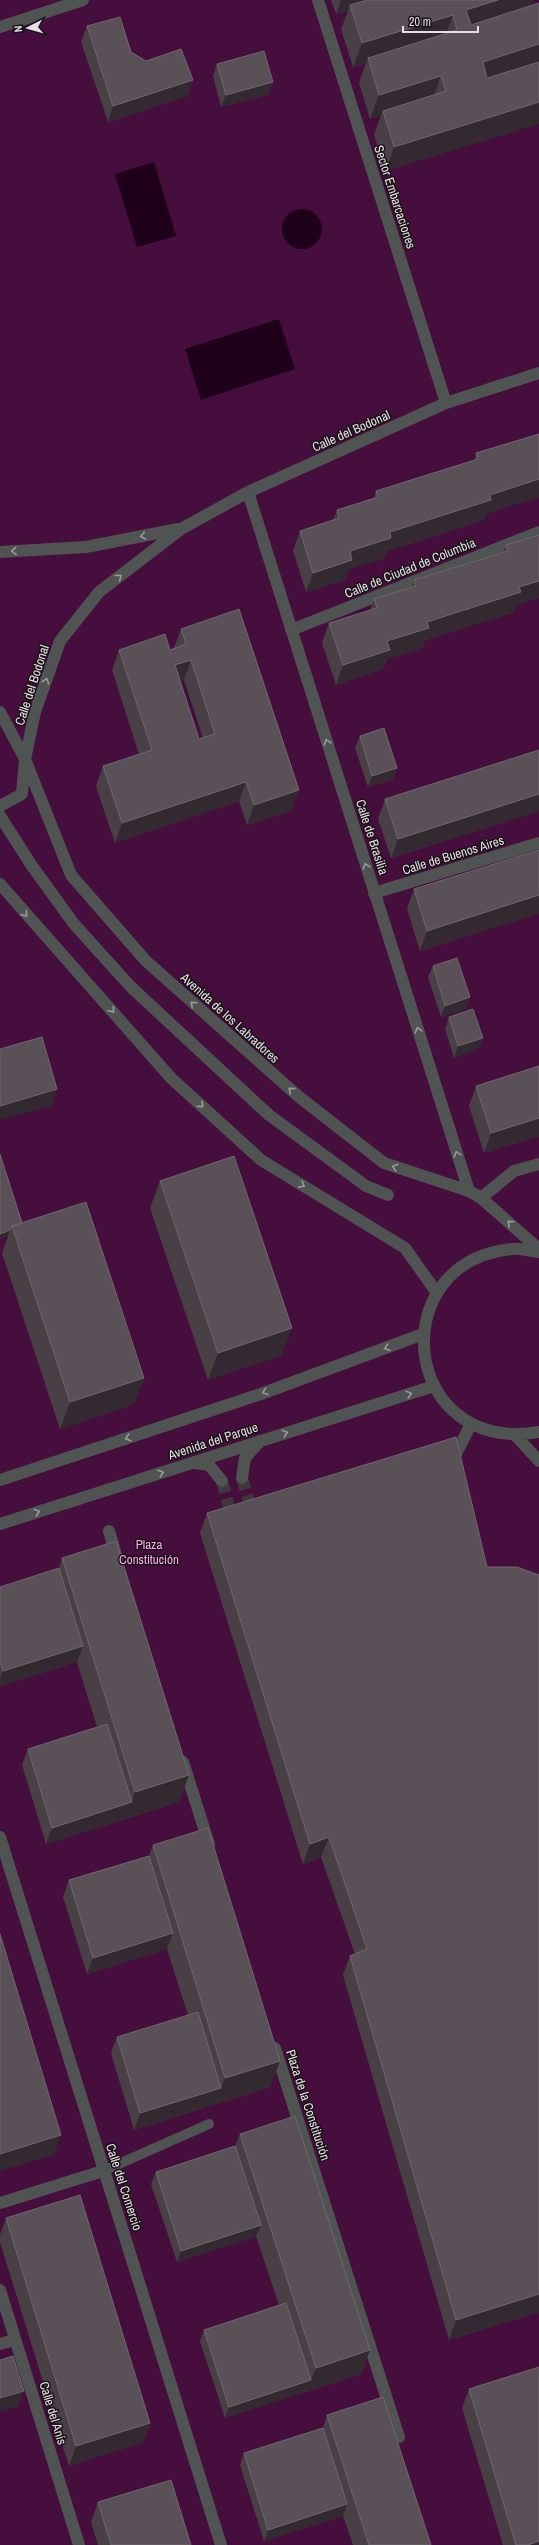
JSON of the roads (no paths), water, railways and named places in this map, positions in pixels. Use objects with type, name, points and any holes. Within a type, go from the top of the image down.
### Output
[{"type":"street","points":[[0,26],[83,0]]},
{"type":"street","name":"Sector Embarcaciones","points":[[318,0],[446,403]]},
{"type":"street","name":"Calle del Bodonal","points":[[0,806],[22,794],[25,759],[35,712],[60,641],[99,592],[181,529],[248,492],[446,403],[539,372]]},
{"type":"street","name":"Calle de Brasilia","points":[[248,492],[469,1191]]},
{"type":"street","name":"Calle del Bodonal","points":[[0,552],[86,547],[181,529]]},
{"type":"street","name":"Calle de Ciudad de Columbia","points":[[291,630],[539,532]]},
{"type":"street","name":"Avenida de los Labradores","points":[[0,712],[25,759],[71,875],[146,961],[298,1096],[384,1163],[469,1191],[481,1198],[539,1249]]},
{"type":"street","points":[[0,816],[32,866],[74,924],[131,987],[269,1115],[366,1186],[388,1194]]},
{"type":"street","name":"Calle de Buenos Aires","points":[[374,893],[539,843]]},
{"type":"street","points":[[0,884],[171,1078],[261,1160],[405,1248],[437,1293]]},
{"type":"street","points":[[481,1198],[514,1171],[539,1164]]},
{"type":"street","points":[[539,1252],[513,1249],[483,1255],[457,1270],[437,1293],[428,1313],[423,1334],[425,1361],[434,1386],[448,1406],[471,1424],[491,1432],[516,1436],[539,1432]]},
{"type":"street","points":[[0,1480],[261,1394],[423,1334]]},
{"type":"street","name":"Avenida del Parque","points":[[0,1524],[434,1386]]},
{"type":"street","points":[[456,1454],[471,1424]]},
{"type":"street","points":[[516,1436],[539,1461]]},
{"type":"street","points":[[242,1478],[245,1458],[261,1441]]},
{"type":"street","points":[[192,1463],[209,1465],[222,1481]]},
{"type":"street","points":[[108,1530],[121,1568]]},
{"type":"street","points":[[179,1751],[213,1857]]},
{"type":"street","name":"Calle del Comercio","points":[[0,1837],[93,2132],[102,2171],[221,2545]]},
{"type":"street","name":"Plaza de la Constitución","points":[[272,2038],[399,2437]]},
{"type":"street","points":[[0,2203],[102,2171]]},
{"type":"street","name":"Calle del Anís","points":[[0,2290],[79,2545]]},
{"type":"street","points":[[0,2344],[15,2340]]},
{"type":"lane","points":[[102,2171],[209,2124]]},
{"type":"tunnel","points":[[242,1478],[253,1515]]},
{"type":"tunnel","points":[[222,1481],[233,1522]]},
{"type":"park label","name":"Plaza Constitución","points":[[149,1552]]}]
